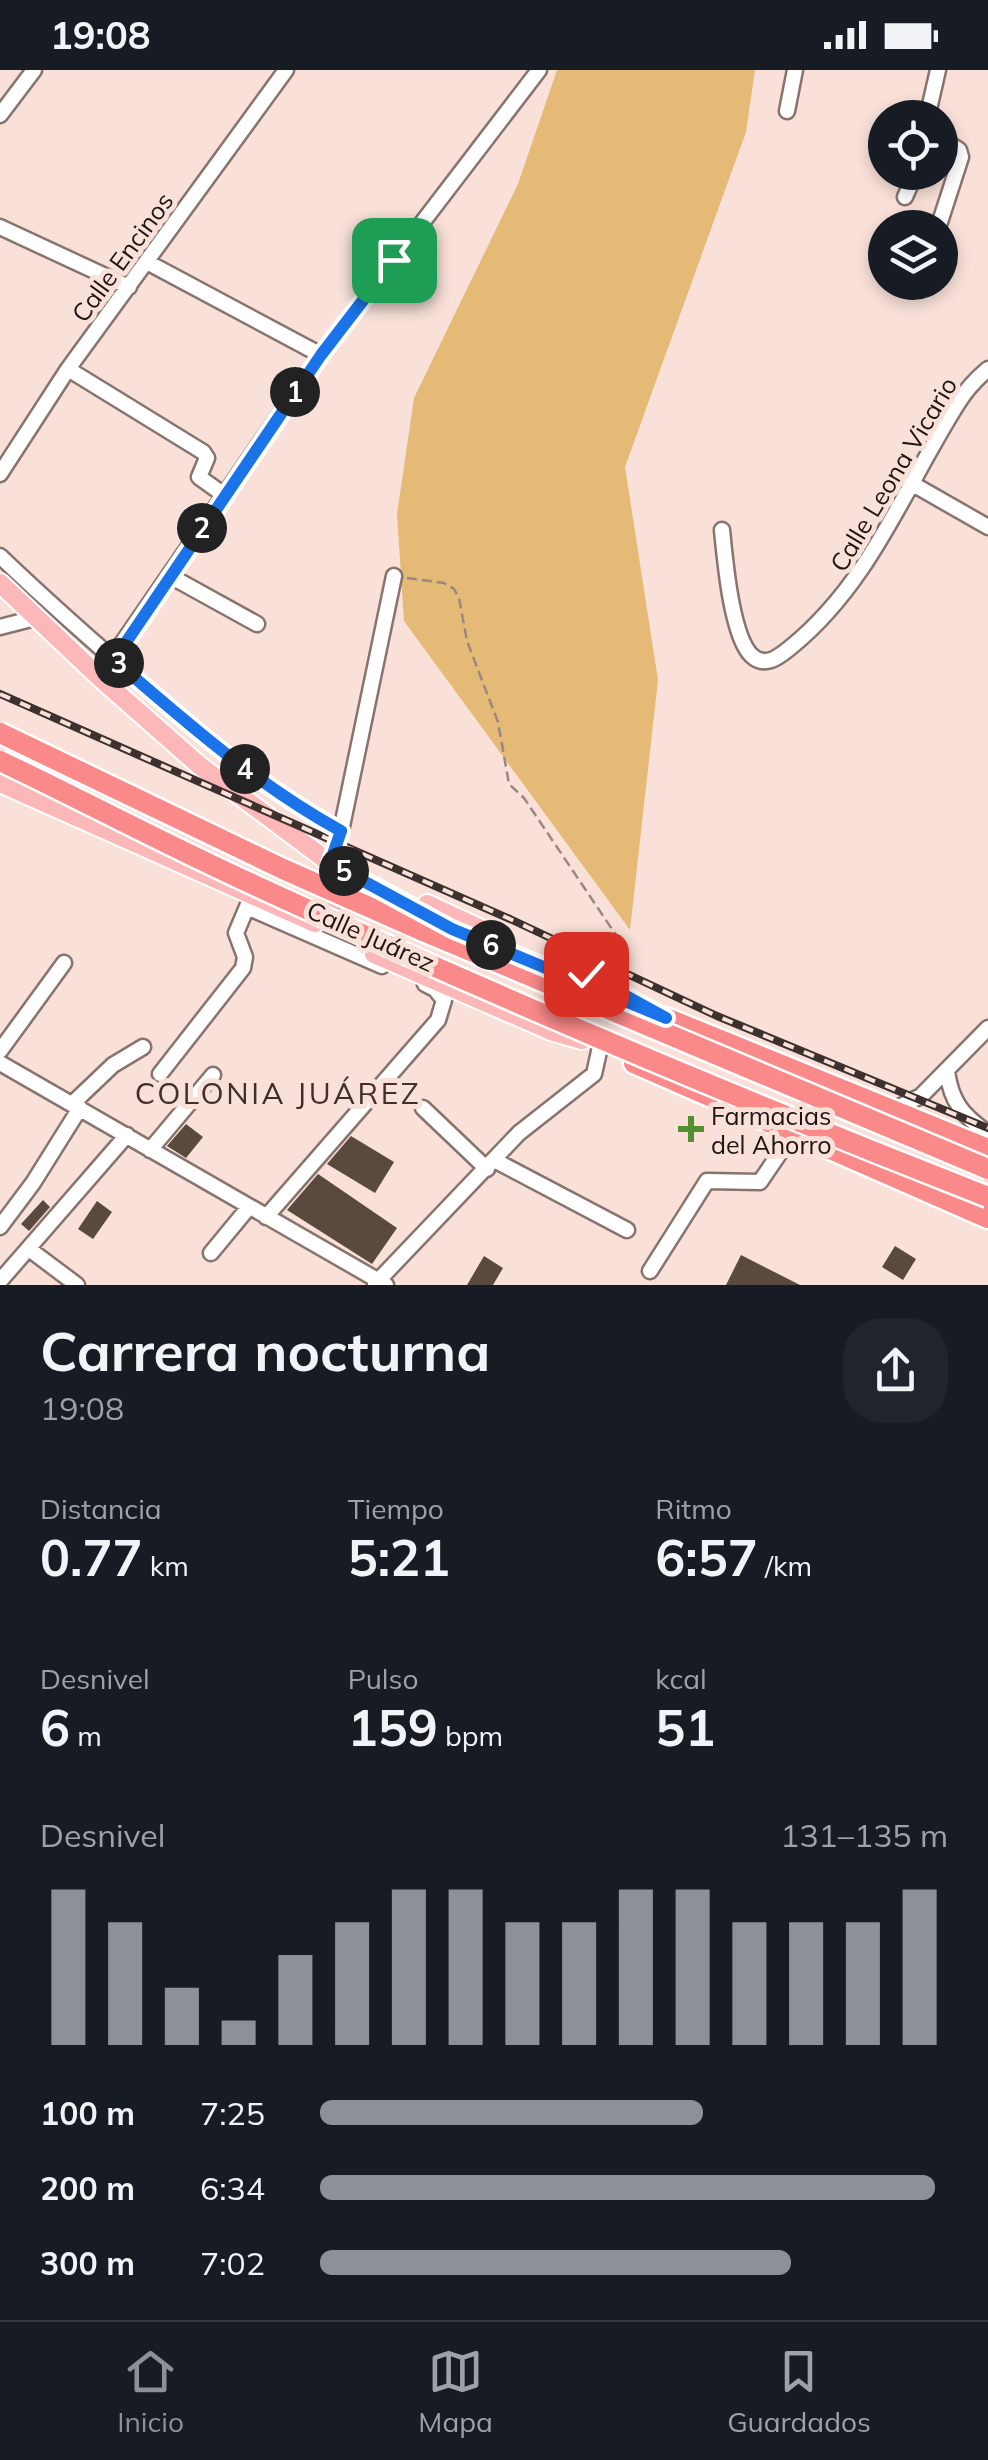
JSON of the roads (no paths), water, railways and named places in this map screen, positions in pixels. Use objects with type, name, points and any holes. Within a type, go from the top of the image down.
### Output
[{"type":"highway","points":[[0,733],[386,915],[988,1170]]},
{"type":"highway","points":[[0,762],[237,877],[429,964],[691,1077],[988,1196]]},
{"type":"highway","points":[[666,1018],[988,1149]]},
{"type":"highway","points":[[591,1044],[988,1218]]},
{"type":"main road","points":[[0,583],[99,678],[200,766],[330,863],[452,929],[666,1018]]},
{"type":"main road","points":[[0,783],[118,833],[249,901],[591,1044]]},
{"type":"main road","points":[[405,894],[586,974],[666,1018]]},
{"type":"main road","points":[[374,954],[550,1031],[591,1044]]},
{"type":"street","points":[[0,115],[34,70]]},
{"type":"street","name":"Calle Encinos","points":[[0,474],[68,370],[286,70]]},
{"type":"street","points":[[99,678],[321,355],[539,70]]},
{"type":"street","points":[[787,111],[795,70]]},
{"type":"street","points":[[931,100],[938,70]]},
{"type":"street","points":[[905,197],[908,190]]},
{"type":"street","points":[[0,227],[128,287]]},
{"type":"street","points":[[148,262],[321,355]]},
{"type":"street","points":[[68,370],[203,452],[207,458],[199,477],[224,495]]},
{"type":"street","name":"Calle Leona Vicario","points":[[722,530],[727,579],[740,631],[750,654],[766,662],[808,634],[838,604],[866,565],[958,404],[988,370]]},
{"type":"street","points":[[911,483],[988,527]]},
{"type":"street","points":[[0,556],[114,660],[266,785],[341,831]]},
{"type":"street","points":[[170,576],[257,624]]},
{"type":"street","points":[[330,863],[341,831],[394,576]]},
{"type":"street","points":[[0,627],[35,618]]},
{"type":"street","points":[[160,1074],[243,968],[245,956],[236,934],[249,901]]},
{"type":"street","name":"Calle Juárez","points":[[249,901],[430,986],[445,1003],[438,1020],[266,1217]]},
{"type":"street","points":[[0,1051],[64,962]]},
{"type":"street","points":[[891,1110],[921,1096],[988,1028]]},
{"type":"street","points":[[0,1063],[379,1283],[529,1124],[594,1074],[591,1044]]},
{"type":"street","points":[[0,1227],[34,1183],[76,1106],[102,1074],[143,1047]]},
{"type":"street","points":[[947,1071],[956,1106],[988,1133]]},
{"type":"street","points":[[150,1150],[213,1075]]},
{"type":"street","points":[[423,1108],[492,1165],[627,1230]]},
{"type":"street","points":[[650,1271],[707,1181],[760,1182],[792,1134]]},
{"type":"street","points":[[0,1282],[128,1135]]},
{"type":"street","points":[[212,1253],[248,1207]]},
{"type":"street","points":[[29,1249],[73,1284]]},
{"type":"tunnel","points":[[374,954],[344,938],[334,918],[335,909],[346,894],[377,884]]},
{"type":"railway","points":[[0,694],[510,919],[717,1016],[988,1128]]},
{"type":"place","name":"Farmacias del Ahorro","points":[[691,1129]]},
{"type":"district","name":"COLONIA JUÁREZ","points":[[278,1093]]}]
